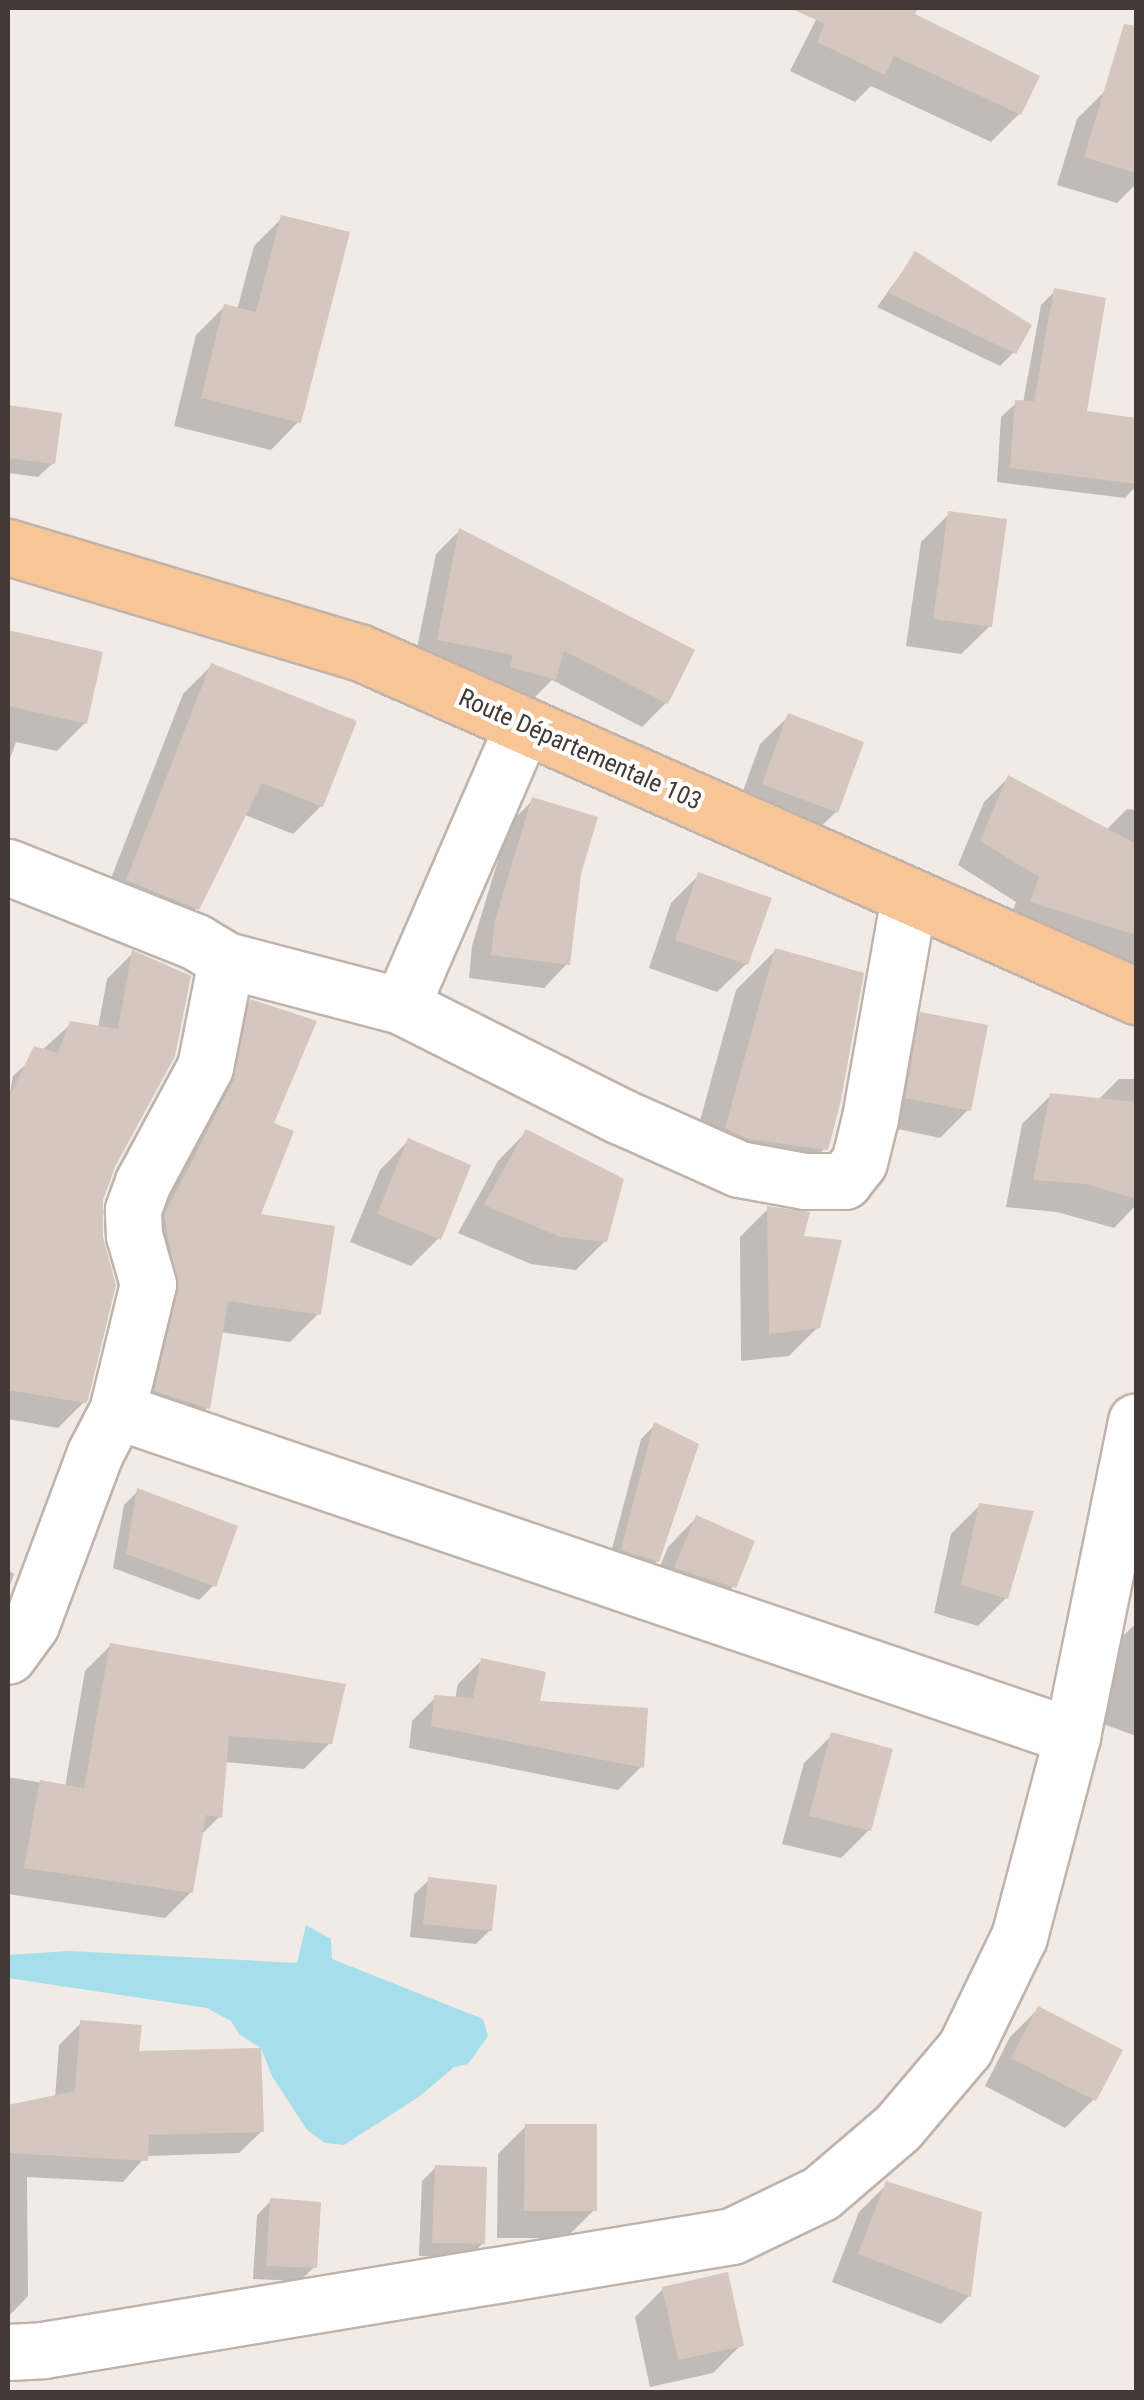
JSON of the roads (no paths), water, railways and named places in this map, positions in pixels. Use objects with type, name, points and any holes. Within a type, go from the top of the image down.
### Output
[{"type":"main road","name":"Route Départementale 103","points":[[8,548],[359,652],[1136,996]]},
{"type":"street","points":[[401,1006],[523,725]]},
{"type":"street","points":[[8,867],[196,942],[226,960],[401,1006],[620,1116],[739,1169],[805,1181],[844,1181],[859,1162],[909,896]]},
{"type":"street","points":[[8,1656],[32,1624],[95,1454],[117,1411],[148,1284],[134,1236],[133,1210],[143,1182],[206,1068],[226,960]]},
{"type":"street","points":[[117,1411],[1072,1736]]},
{"type":"street","points":[[34,2365],[732,2236],[822,2194],[898,2127],[966,2048],[1020,1937],[1072,1736],[1136,1421]]},
{"type":"water","points":[[306,1925],[331,1939],[332,1959],[483,2019],[488,2036],[468,2064],[454,2067],[420,2096],[344,2145],[325,2143],[307,2130],[272,2076],[261,2048],[240,2035],[231,2021],[207,2008],[8,1978],[8,1955],[69,1951],[297,1963]]}]
